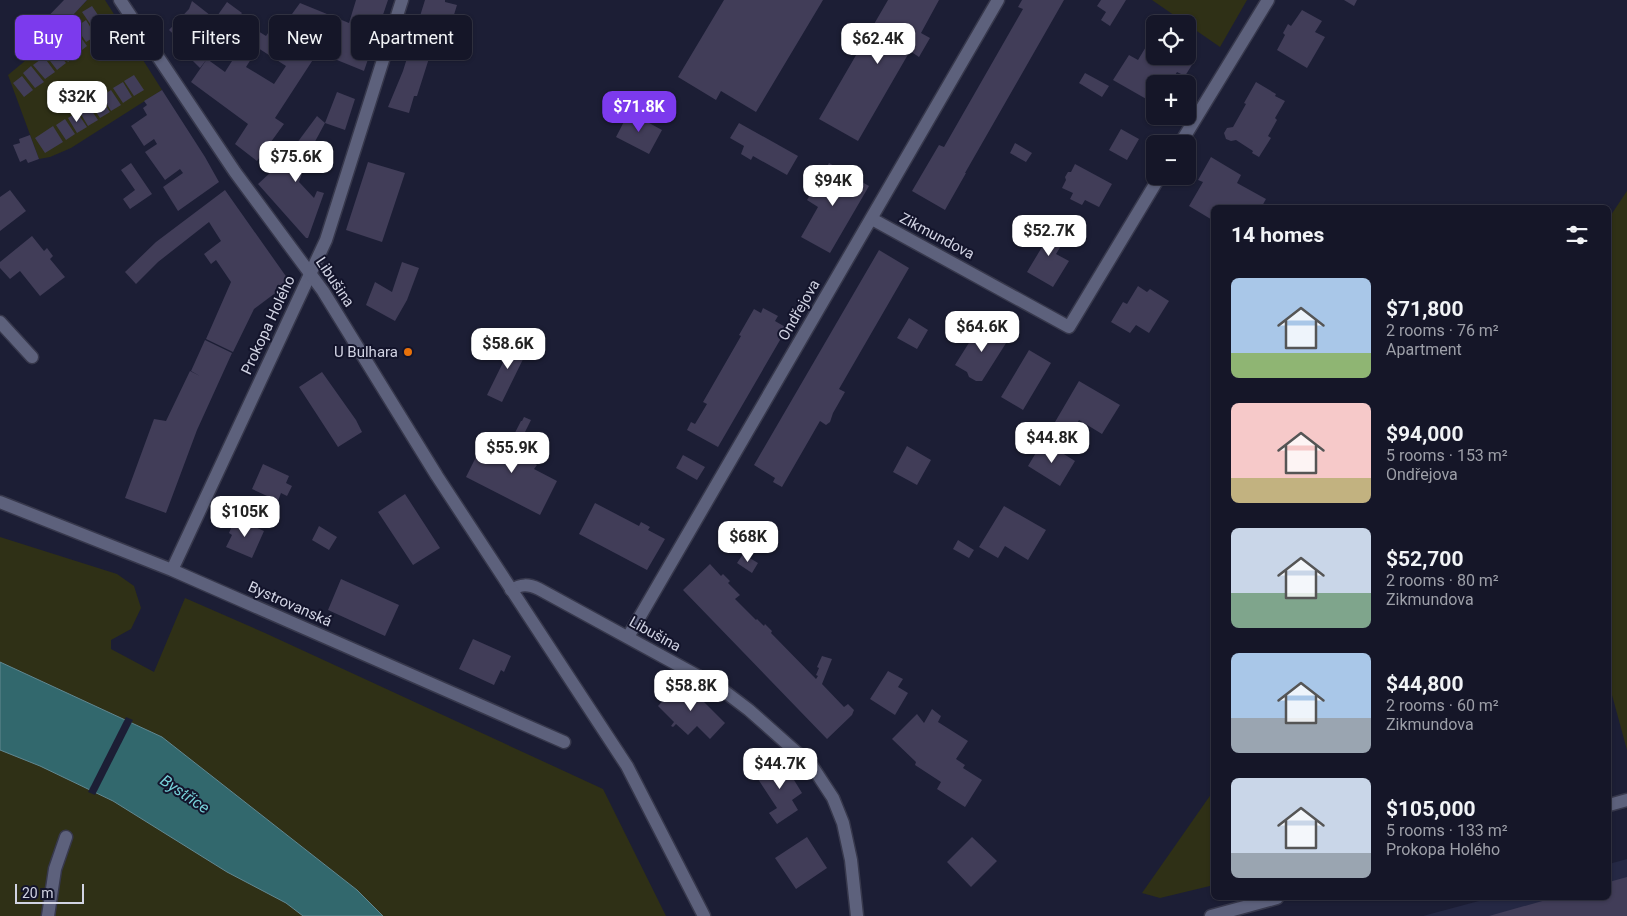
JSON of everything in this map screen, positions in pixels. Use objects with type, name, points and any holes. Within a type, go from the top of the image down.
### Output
[{"type":"street","name":"Libušina","points":[[120,0],[235,172],[310,272],[332,305],[437,476],[627,766],[704,916]]},
{"type":"street","name":"Prokopa Holého","points":[[172,570],[326,240],[402,0]]},
{"type":"street","name":"Ondřejova","points":[[628,637],[998,0]]},
{"type":"street","points":[[1186,135],[1268,0]]},
{"type":"street","name":"Zikmundova","points":[[872,219],[1069,327],[1155,185]]},
{"type":"street","points":[[0,322],[32,357]]},
{"type":"street","name":"Bystrovanská","points":[[0,502],[172,570],[564,742]]},
{"type":"street","name":"Libušina","points":[[510,590],[523,585],[531,586],[720,688],[749,710],[804,758],[818,773],[836,804],[843,823],[851,860],[857,916]]},
{"type":"street","points":[[1611,804],[1627,800]]},
{"type":"street","points":[[48,916],[55,869],[66,837]]},
{"type":"street","points":[[1211,916],[1270,900]]},
{"type":"shaded area","points":[[87,0],[105,0],[114,15],[91,15],[91,60],[143,60],[162,90],[71,148],[50,157],[39,159],[8,75],[26,60],[81,60],[81,15],[73,15]]},
{"type":"shaded area","points":[[1152,0],[1247,0],[1220,47],[1196,30],[1196,15],[1174,15]]},
{"type":"shaded area","points":[[1627,191],[1627,750],[1611,691],[1611,215]]},
{"type":"shaded area","points":[[0,537],[117,574],[134,586],[141,608],[131,629],[111,640],[111,649],[154,672],[185,598],[603,789],[666,916],[383,916],[357,890],[162,737],[0,662]]},
{"type":"shaded area","points":[[0,750],[40,766],[113,801],[227,872],[286,903],[303,916],[0,916]]},
{"type":"shaded area","points":[[1211,794],[1211,886],[1160,898],[1142,893]]},
{"type":"shaded area","points":[[1627,859],[1627,916],[1423,916],[1483,900],[1611,900],[1611,863]]},
{"type":"water","name":"Bystřice","points":[[0,662],[162,737],[357,890],[383,916],[303,916],[286,903],[227,872],[113,801],[40,766],[0,750]]},
{"type":"pier","points":[[126,717],[133,720],[95,795],[88,792]]},
{"type":"building","points":[[64,0],[87,0],[73,15],[50,15]]},
{"type":"building","points":[[356,0],[388,0],[383,15],[351,15]]},
{"type":"building","points":[[425,0],[445,0],[445,2],[457,5],[454,15],[420,15]]},
{"type":"building","points":[[724,0],[823,0],[756,112],[721,91],[716,100],[678,77]]},
{"type":"building","points":[[888,0],[939,0],[921,33],[930,38],[919,57],[910,51],[858,141],[819,119]]},
{"type":"building","points":[[1022,0],[1064,0],[945,210],[912,191],[939,145],[944,147],[1023,9],[1018,7]]},
{"type":"building","points":[[1101,0],[1126,0],[1110,26],[1101,20],[1106,12],[1097,6]]},
{"type":"building","points":[[1344,0],[1357,0],[1354,6]]},
{"type":"building","points":[[192,1],[210,15],[183,15],[189,9]]},
{"type":"building","points":[[227,2],[242,13],[240,15],[218,15]]},
{"type":"building","points":[[300,3],[329,15],[294,15],[292,14]]},
{"type":"building","points":[[92,6],[98,15],[91,15],[91,25],[82,12]]},
{"type":"building","points":[[1302,10],[1322,21],[1315,32],[1325,37],[1307,68],[1277,50],[1285,35],[1283,33],[1288,24],[1291,26]]},
{"type":"building","points":[[351,16],[351,60],[368,60],[364,71],[337,60],[341,60],[341,20],[349,23]]},
{"type":"building","points":[[86,20],[91,28],[91,39],[86,42],[81,34],[81,24]]},
{"type":"building","points":[[173,26],[173,34],[169,30]]},
{"type":"building","points":[[259,32],[266,36],[269,32],[269,55],[259,49]]},
{"type":"building","points":[[81,38],[87,46],[81,51]]},
{"type":"building","points":[[1146,47],[1146,65],[1192,65],[1186,75],[1177,72],[1175,75],[1146,75],[1146,99],[1113,80],[1129,55],[1138,60]]},
{"type":"building","points":[[40,60],[46,60],[55,72],[45,79],[33,65]]},
{"type":"building","points":[[49,60],[64,60],[66,63],[57,70]]},
{"type":"building","points":[[192,60],[206,60],[200,68]]},
{"type":"building","points":[[206,60],[225,72],[233,60],[250,60],[246,67],[274,84],[286,66],[277,60],[313,60],[275,118],[284,124],[257,161],[235,144],[248,124],[191,82]]},
{"type":"building","points":[[406,60],[428,60],[417,96],[414,96],[409,113],[388,107]]},
{"type":"building","points":[[31,66],[44,82],[35,88],[23,73]]},
{"type":"building","points":[[1085,73],[1109,86],[1102,97],[1079,83]]},
{"type":"building","points":[[134,75],[144,90],[134,96],[124,81]]},
{"type":"building","points":[[22,76],[33,90],[24,97],[13,83]]},
{"type":"building","points":[[123,82],[132,97],[123,103],[113,88]]},
{"type":"building","points":[[1256,82],[1285,101],[1275,118],[1277,120],[1268,136],[1271,138],[1259,157],[1236,140],[1226,139],[1224,133],[1227,128],[1233,127]]},
{"type":"building","points":[[111,90],[121,105],[111,111],[102,96]]},
{"type":"building","points":[[162,90],[219,182],[178,211],[163,187],[183,173],[180,169],[165,180],[145,152],[157,144],[154,139],[144,146],[131,126],[147,115],[143,108],[147,105],[144,101]]},
{"type":"building","points":[[337,92],[355,99],[345,130],[325,123]]},
{"type":"building","points":[[100,97],[110,112],[100,118],[90,103]]},
{"type":"building","points":[[88,105],[98,120],[88,126],[79,111]]},
{"type":"building","points":[[77,112],[87,127],[77,133],[68,118]]},
{"type":"building","points":[[629,112],[662,130],[649,154],[616,137]]},
{"type":"building","points":[[317,116],[325,123],[311,149],[299,182],[314,198],[317,191],[324,193],[308,238],[306,238],[258,184],[285,159]]},
{"type":"building","points":[[65,119],[75,134],[66,140],[56,125]]},
{"type":"building","points":[[739,123],[798,156],[787,175],[753,156],[751,160],[741,154],[744,146],[730,138]]},
{"type":"building","points":[[53,126],[63,142],[45,153],[35,138]]},
{"type":"building","points":[[1121,129],[1139,139],[1127,160],[1109,150]]},
{"type":"building","points":[[30,135],[39,159],[28,163],[26,159],[20,162],[13,145],[20,143],[19,139]]},
{"type":"building","points":[[1015,143],[1032,153],[1026,162],[1010,153]]},
{"type":"building","points":[[1211,157],[1241,175],[1237,183],[1266,199],[1263,205],[1211,205],[1211,219],[1189,206],[1203,182],[1198,180]]},
{"type":"building","points":[[368,162],[405,173],[382,242],[346,230]]},
{"type":"building","points":[[131,163],[152,194],[130,209],[123,199],[135,190],[121,170]]},
{"type":"building","points":[[829,163],[869,186],[830,253],[801,237],[818,207],[807,200]]},
{"type":"building","points":[[1075,164],[1112,184],[1099,207],[1085,200],[1082,205],[1070,199],[1073,193],[1062,188],[1066,180],[1065,177],[1068,172],[1071,172]]},
{"type":"building","points":[[10,190],[26,211],[0,231],[0,197]]},
{"type":"building","points":[[225,190],[290,282],[254,309],[233,352],[206,339],[231,282],[216,260],[211,264],[204,254],[221,241],[209,222],[158,262],[136,284],[125,272],[156,242]]},
{"type":"building","points":[[1048,225],[1067,236],[1056,254],[1069,261],[1053,287],[1027,272],[1042,247],[1036,243]]},
{"type":"building","points":[[32,236],[44,251],[47,248],[53,256],[50,259],[65,277],[40,296],[20,271],[10,279],[0,268],[0,262]]},
{"type":"building","points":[[879,250],[909,268],[839,389],[845,392],[830,422],[826,425],[820,421],[782,487],[773,482],[775,478],[754,465]]},
{"type":"building","points":[[402,262],[419,268],[407,300],[395,321],[366,305],[375,282],[392,292]]},
{"type":"building","points":[[1138,286],[1147,292],[1150,289],[1169,301],[1149,333],[1136,325],[1130,333],[1111,322],[1123,302],[1127,304]]},
{"type":"building","points":[[763,308],[778,316],[775,321],[787,328],[718,447],[687,430],[691,422],[695,424],[707,404],[703,402],[741,336],[739,335],[754,309],[761,313]]},
{"type":"building","points":[[909,318],[928,330],[917,349],[897,338]]},
{"type":"building","points":[[993,327],[1007,335],[1008,340],[982,381],[976,381],[969,377],[967,372],[955,365],[977,330],[980,333]]},
{"type":"building","points":[[515,338],[530,345],[502,402],[487,395]]},
{"type":"building","points":[[205,340],[232,353],[197,430],[166,513],[125,498],[154,419],[166,421],[190,371],[200,376],[191,371]]},
{"type":"building","points":[[1029,350],[1051,363],[1023,410],[1001,397]]},
{"type":"building","points":[[322,372],[356,420],[362,432],[338,447],[299,387]]},
{"type":"building","points":[[1079,381],[1120,405],[1102,434],[1079,420],[1072,432],[1055,422]]},
{"type":"building","points":[[524,417],[531,420],[512,458],[521,462],[523,457],[537,465],[534,469],[557,481],[540,515],[466,477],[486,437],[496,442],[493,449],[504,454]]},
{"type":"building","points":[[1043,441],[1075,461],[1060,486],[1028,466]]},
{"type":"building","points":[[907,446],[931,460],[917,485],[893,472]]},
{"type":"building","points":[[683,455],[705,467],[697,480],[676,468]]},
{"type":"building","points":[[263,464],[289,476],[286,483],[292,486],[287,496],[281,493],[278,501],[252,489]]},
{"type":"building","points":[[405,494],[440,548],[413,565],[378,512]]},
{"type":"building","points":[[595,503],[639,526],[641,522],[650,527],[648,530],[665,539],[647,570],[579,534]]},
{"type":"building","points":[[1004,506],[1046,530],[1028,560],[1005,546],[998,558],[979,547]]},
{"type":"building","points":[[235,519],[248,522],[264,531],[252,558],[226,547],[232,535],[229,533]]},
{"type":"building","points":[[319,526],[337,537],[329,550],[312,540]]},
{"type":"building","points":[[958,540],[974,550],[969,558],[953,549]]},
{"type":"building","points":[[743,554],[758,563],[752,573],[737,563]]},
{"type":"building","points":[[710,564],[721,576],[723,574],[730,581],[728,583],[740,595],[735,599],[756,620],[764,626],[765,624],[772,631],[771,633],[816,679],[819,668],[817,667],[822,656],[832,659],[822,684],[844,707],[848,704],[854,710],[852,715],[827,739],[683,590]]},
{"type":"building","points":[[341,579],[399,605],[385,636],[328,610]]},
{"type":"building","points":[[473,639],[511,656],[504,672],[501,670],[494,685],[459,669]]},
{"type":"building","points":[[888,671],[903,679],[898,687],[908,693],[895,715],[870,699]]},
{"type":"building","points":[[680,683],[699,700],[701,699],[725,723],[710,739],[697,726],[688,735],[676,724],[673,727],[671,726],[674,722],[658,706]]},
{"type":"building","points":[[932,709],[941,716],[938,722],[968,741],[956,759],[965,765],[963,768],[982,780],[965,807],[937,789],[941,782],[915,765],[916,762],[892,739],[917,714],[924,723]]},
{"type":"building","points":[[780,759],[789,772],[791,771],[797,778],[794,780],[802,793],[792,800],[798,810],[777,824],[769,813],[777,808],[756,776],[770,766],[771,762]]},
{"type":"building","points":[[807,837],[827,868],[796,889],[775,858]]},
{"type":"building","points":[[972,837],[997,861],[971,887],[947,862]]},
{"type":"building","points":[[1627,877],[1627,916],[1489,916],[1546,900],[1611,900],[1611,881]]},
{"type":"place","name":"U Bulhara","points":[[408,352]]}]
